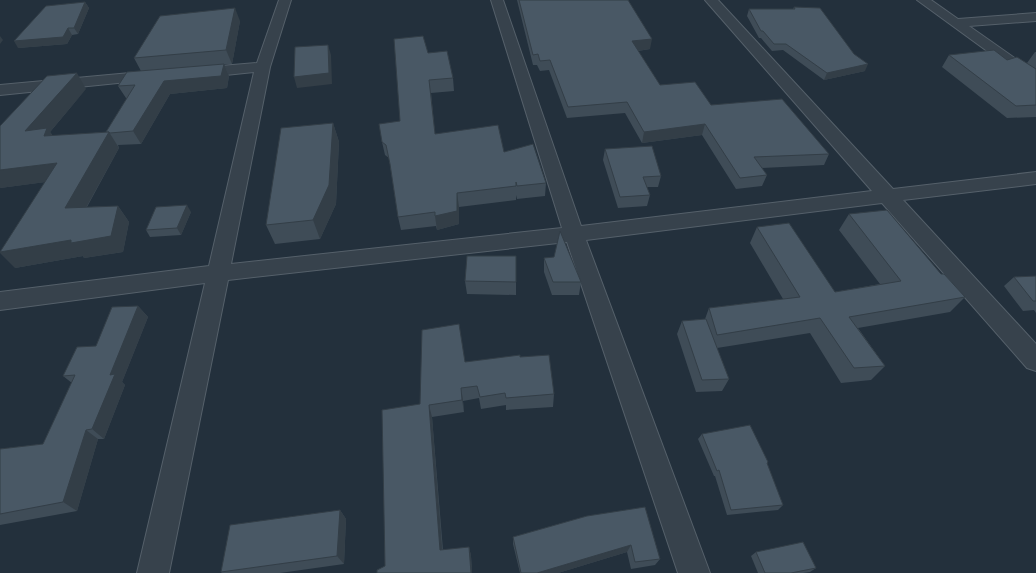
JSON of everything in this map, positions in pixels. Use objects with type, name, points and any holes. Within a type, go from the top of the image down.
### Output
[{"type":"street","points":[[153,573],[263,67],[285,0]]},
{"type":"street","points":[[497,0],[574,234],[694,573]]},
{"type":"street","points":[[711,0],[1036,361]]},
{"type":"street","points":[[923,0],[1036,80]]},
{"type":"street","points":[[955,23],[1036,18]]},
{"type":"street","points":[[186,74],[263,67]]},
{"type":"street","points":[[0,90],[170,75]]},
{"type":"street","points":[[0,301],[218,273],[574,234],[1036,178]]},
{"type":"building","points":[[519,0],[628,0],[652,39],[632,41],[660,85],[695,82],[711,105],[782,99],[829,154],[754,157],[767,175],[740,178],[705,124],[644,132],[627,102],[568,107],[550,60],[540,61],[538,54],[533,55]]},
{"type":"building","points":[[85,2],[74,28],[68,28],[63,37],[14,41],[46,6]]},
{"type":"building","points":[[794,7],[820,8],[854,54],[868,64],[827,73],[786,44],[774,44],[763,31],[761,31],[749,9],[795,9]]},
{"type":"building","points":[[235,8],[226,50],[134,58],[160,16]]},
{"type":"building","points":[[423,36],[428,53],[447,51],[453,78],[429,80],[435,134],[498,125],[504,152],[533,144],[546,183],[517,186],[516,182],[516,186],[457,193],[457,211],[435,216],[435,212],[398,217],[390,164],[386,145],[382,142],[379,124],[400,121],[394,39]]},
{"type":"building","points":[[328,45],[329,73],[294,77],[295,47]]},
{"type":"building","points":[[994,50],[1007,60],[1017,57],[1036,69],[1036,105],[1016,106],[949,55]]},
{"type":"building","points":[[224,64],[221,76],[164,81],[133,131],[106,132],[135,85],[118,86],[127,72]]},
{"type":"building","points":[[77,73],[25,131],[47,128],[44,136],[109,132],[65,208],[118,206],[111,236],[71,243],[71,240],[0,252],[57,163],[0,170],[0,126],[47,76]]},
{"type":"building","points":[[333,123],[329,185],[313,220],[266,225],[281,128]]},
{"type":"building","points":[[652,146],[661,176],[643,177],[650,195],[620,197],[605,149]]},
{"type":"building","points":[[187,205],[177,228],[146,230],[156,207]]},
{"type":"building","points":[[887,210],[941,274],[944,274],[965,297],[849,317],[885,366],[854,368],[820,318],[717,335],[709,308],[800,297],[757,227],[789,223],[835,292],[901,281],[849,214]]},
{"type":"building","points":[[560,231],[581,282],[553,282],[544,258],[554,257]]},
{"type":"building","points":[[467,256],[516,256],[516,282],[465,281]]},
{"type":"building","points":[[1036,276],[1036,301],[1033,301],[1014,277]]},
{"type":"building","points":[[138,306],[110,375],[115,374],[92,429],[86,430],[63,502],[0,514],[0,449],[43,444],[75,375],[63,376],[77,347],[96,346],[112,307]]},
{"type":"building","points":[[706,319],[729,379],[702,380],[682,321]]},
{"type":"building","points":[[459,324],[465,362],[520,355],[520,357],[549,355],[554,394],[506,398],[505,393],[480,397],[477,386],[461,388],[462,400],[429,405],[440,550],[469,547],[471,573],[377,573],[377,570],[385,566],[382,410],[420,404],[422,330]]},
{"type":"building","points":[[750,425],[768,462],[767,463],[783,505],[731,510],[719,470],[717,471],[702,434]]},
{"type":"building","points":[[645,507],[660,559],[635,562],[631,545],[537,573],[521,573],[513,537],[587,516]]},
{"type":"building","points":[[340,510],[337,556],[221,572],[230,525]]},
{"type":"building","points":[[803,542],[816,568],[791,573],[765,573],[756,552]]}]
